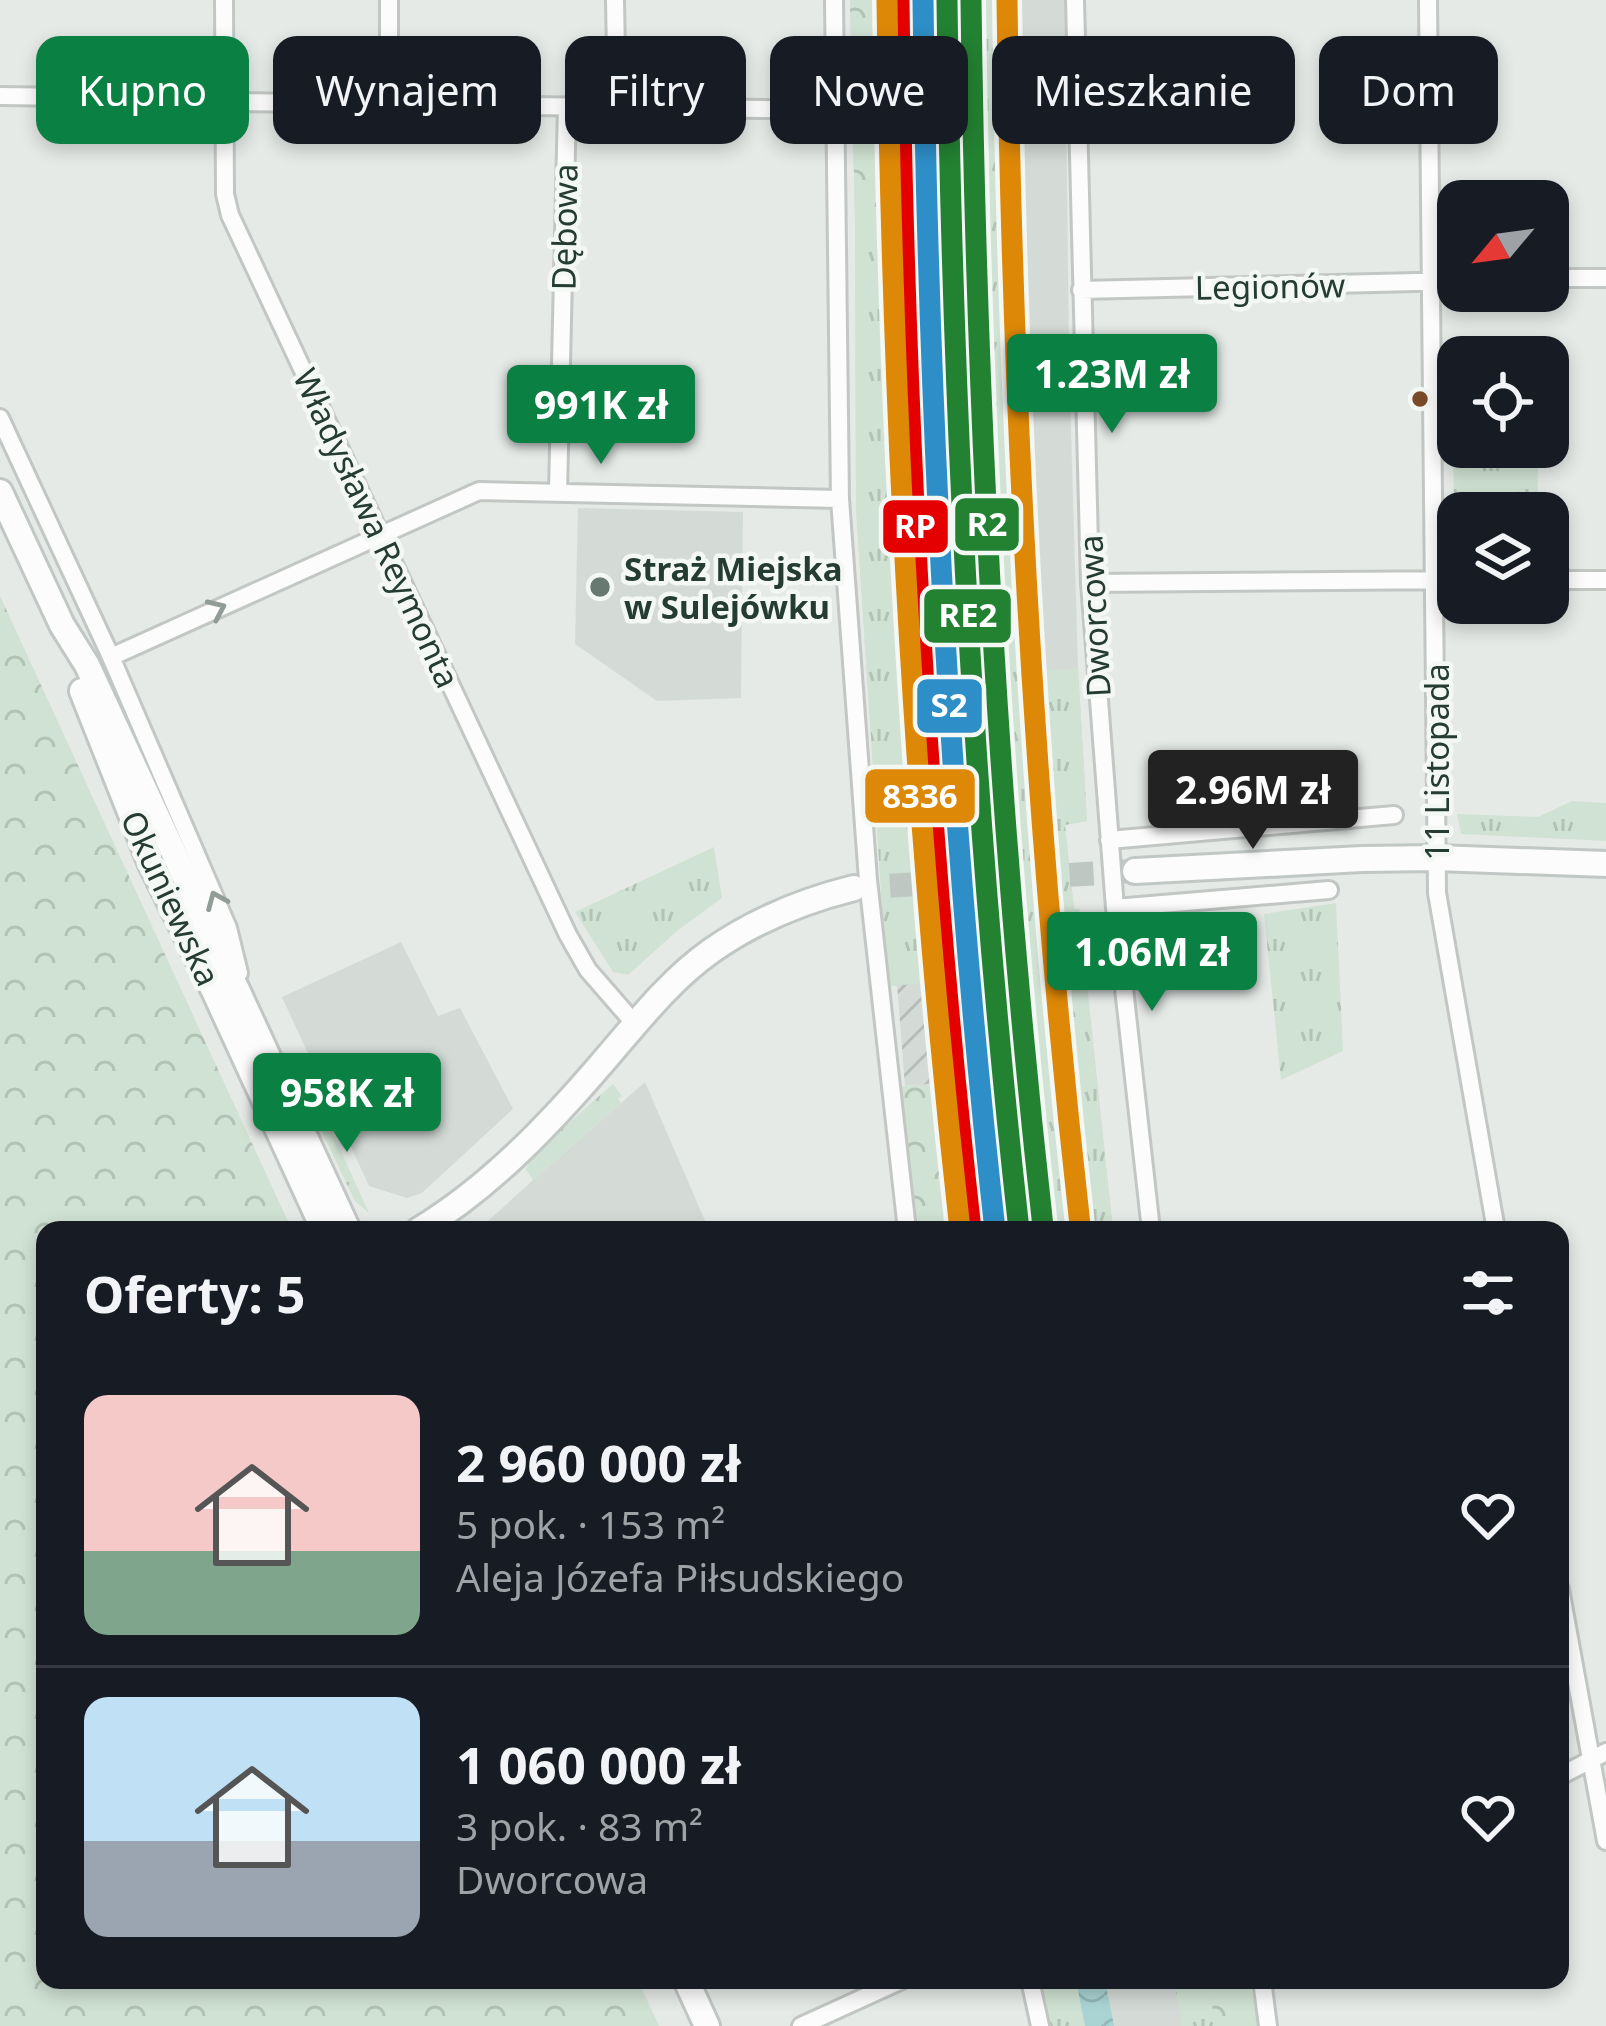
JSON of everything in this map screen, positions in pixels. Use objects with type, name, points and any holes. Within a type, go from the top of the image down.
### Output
[{"type":"main road","name":"Okuniewska","points":[[0,492],[62,625],[87,665],[344,1221]]},
{"type":"main road","name":"Okuniewska","points":[[62,625],[69,657],[150,862],[320,1221]]},
{"type":"main road","points":[[1135,871],[1436,858],[1606,864]]},
{"type":"main road","points":[[433,1221],[550,1121],[678,978],[709,952],[797,905],[854,888]]},
{"type":"main road","points":[[690,1989],[707,2026]]},
{"type":"street","name":"Władysława Reymonta","points":[[224,0],[224,36]]},
{"type":"street","points":[[388,0],[388,36]]},
{"type":"street","points":[[615,0],[615,36]]},
{"type":"street","points":[[834,0],[834,36]]},
{"type":"street","name":"Dworcowa","points":[[1075,0],[1090,583],[1115,908],[1149,1221]]},
{"type":"street","name":"11 Listopada","points":[[1428,0],[1436,858],[1440,922],[1494,1221]]},
{"type":"street","points":[[0,96],[36,97]]},
{"type":"street","name":"Władysława Reymonta","points":[[224,144],[230,215],[568,935],[588,970],[635,1024]]},
{"type":"street","name":"Dębowa","points":[[558,492],[566,144]]},
{"type":"street","points":[[835,144],[840,499],[868,880],[906,1221]]},
{"type":"street","points":[[1569,278],[1606,278]]},
{"type":"street","name":"Legionów","points":[[1081,290],[1437,283]]},
{"type":"street","name":"Okuniewska","points":[[0,418],[111,657],[228,928],[248,1012]]},
{"type":"street","points":[[111,657],[479,491],[840,499]]},
{"type":"street","points":[[1090,583],[1434,580]]},
{"type":"street","points":[[1569,580],[1606,580]]},
{"type":"street","points":[[1109,840],[1394,815]]},
{"type":"street","points":[[1115,908],[1329,890]]},
{"type":"street","points":[[1569,1628],[1598,1755],[1606,1841]]},
{"type":"street","points":[[1569,1773],[1598,1755]]},
{"type":"street","points":[[801,2026],[882,1989]]},
{"type":"street","points":[[1032,1989],[1040,2026]]},
{"type":"street","points":[[1263,1989],[1268,2026]]},
{"type":"shaded area","points":[[850,0],[1065,0],[1065,36],[992,36],[992,144],[1067,144],[1078,668],[1087,821],[1065,825],[1074,909],[1079,909],[1112,1221],[916,1221],[900,1087],[930,1084],[967,980],[890,986],[856,508],[853,144],[968,144],[968,36],[851,36]]},
{"type":"shaded area","points":[[578,508],[743,512],[741,698],[657,701],[575,644]]},
{"type":"shaded area","points":[[401,942],[438,1016],[460,1008],[513,1109],[422,1193],[407,1198],[369,1186],[282,997]]},
{"type":"shaded area","points":[[967,979],[977,1117],[935,1119],[930,1084],[905,1086],[897,985]]},
{"type":"shaded area","points":[[645,1082],[705,1221],[488,1221]]},
{"type":"shaded area","points":[[1043,1989],[1252,1989],[1259,2026],[1050,2026]]},
{"type":"green space","points":[[850,0],[899,0],[899,36],[851,36]]},
{"type":"green space","points":[[899,0],[930,0],[931,36],[899,36]]},
{"type":"green space","points":[[968,0],[1003,0],[1003,36],[992,36],[992,144],[1005,144],[1008,468],[1020,673],[1078,668],[1087,821],[1065,825],[1085,965],[1056,969],[1062,1031],[1091,1029],[1112,1221],[1055,1221],[1021,915],[1011,915],[980,458]]},
{"type":"green space","points":[[853,144],[900,144],[900,217],[855,220]]},
{"type":"green space","points":[[900,144],[933,144],[940,437],[965,874],[958,876],[967,979],[890,986],[856,508],[855,220],[900,217]]},
{"type":"green space","points":[[1453,468],[1538,468],[1538,492],[1454,492]]},
{"type":"green space","points":[[0,596],[288,1221],[36,1221],[36,1989],[642,1989],[659,2026],[0,2026]]},
{"type":"green space","points":[[1572,801],[1606,803],[1606,841],[1461,834],[1457,814],[1538,817]]},
{"type":"green space","points":[[714,847],[722,898],[628,975],[613,972],[575,912]]},
{"type":"green space","points":[[1336,903],[1343,1051],[1281,1080],[1264,914]]},
{"type":"green space","points":[[1085,965],[1091,1029],[1062,1032],[1056,968]]},
{"type":"green space","points":[[613,1084],[622,1096],[621,1103],[533,1180],[526,1170],[530,1157]]},
{"type":"green space","points":[[930,1084],[935,1119],[977,1117],[990,1221],[916,1221],[900,1087]]},
{"type":"green space","points":[[321,1107],[369,1213],[355,1201],[319,1126]]},
{"type":"green space","points":[[1043,1989],[1078,1989],[1085,2026],[1050,2026]]},
{"type":"green space","points":[[1176,1989],[1209,1989],[1216,2026],[1182,2026]]},
{"type":"green space","points":[[1209,1989],[1252,1989],[1259,2026],[1216,2026]]},
{"type":"water","points":[[1078,1989],[1107,1989],[1114,2026],[1085,2026]]},
{"type":"tunnel","points":[[854,888],[1133,871]]},
{"type":"transit line","name":"S2","points":[[923,0],[944,616],[965,922],[994,1221]]},
{"type":"transit line","name":"RE2","points":[[947,0],[968,616],[989,922],[1018,1221]]},
{"type":"transit line","name":"R2","points":[[971,0],[992,615],[1013,920],[1042,1221]]},
{"type":"transit line","points":[[1007,0],[1028,614],[1050,919],[1080,1221]]},
{"type":"transit line","name":"8336","points":[[887,1],[908,616],[930,923],[959,1221]]},
{"type":"transit line","name":"RP","points":[[899,1],[920,616],[941,923],[970,1221]]},
{"type":"place","name":"Straż Miejska w Sulejówku","points":[[600,587]]}]
